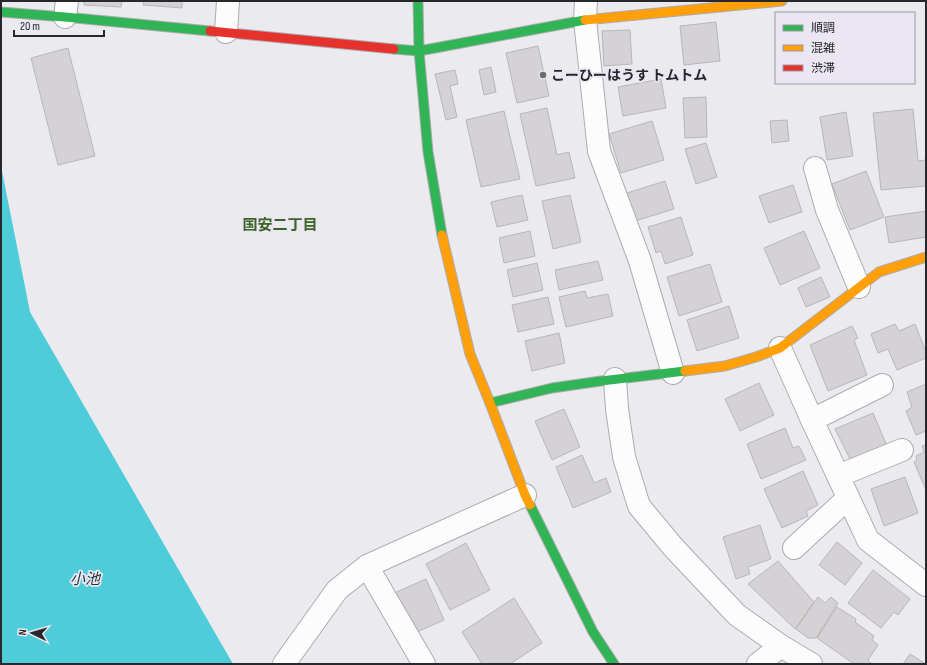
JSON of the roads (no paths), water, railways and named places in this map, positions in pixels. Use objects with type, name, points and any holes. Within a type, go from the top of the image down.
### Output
[{"type":"street","points":[[226,32],[228,1]]},
{"type":"street","points":[[418,1],[419,51],[428,152],[444,246],[470,354],[524,495],[593,632],[614,664]]},
{"type":"street","points":[[1,12],[66,9],[226,32],[419,51],[585,11],[782,1]]},
{"type":"street","points":[[585,11],[599,151],[640,261],[673,373]]},
{"type":"street","points":[[815,168],[827,210],[859,287]]},
{"type":"street","points":[[490,403],[552,388],[725,366],[756,357],[780,348],[879,272],[926,257]]},
{"type":"street","points":[[780,348],[868,540],[926,585]]},
{"type":"street","points":[[615,379],[617,409],[624,457],[639,506],[673,547],[737,615],[781,646],[811,664]]},
{"type":"street","points":[[812,420],[882,385]]},
{"type":"street","points":[[838,476],[902,450]]},
{"type":"street","points":[[284,664],[337,590],[367,566],[524,495]]},
{"type":"street","points":[[794,548],[848,498]]},
{"type":"street","points":[[367,566],[424,664]]},
{"type":"street","points":[[758,664],[781,646]]},
{"type":"water","name":"小池","points":[[1,166],[30,312],[233,664],[1,664]]},
{"type":"place","name":"こーひーはうす トムトム","points":[[543,75]]},
{"type":"district","name":"国安二丁目","points":[[280,225]]}]
